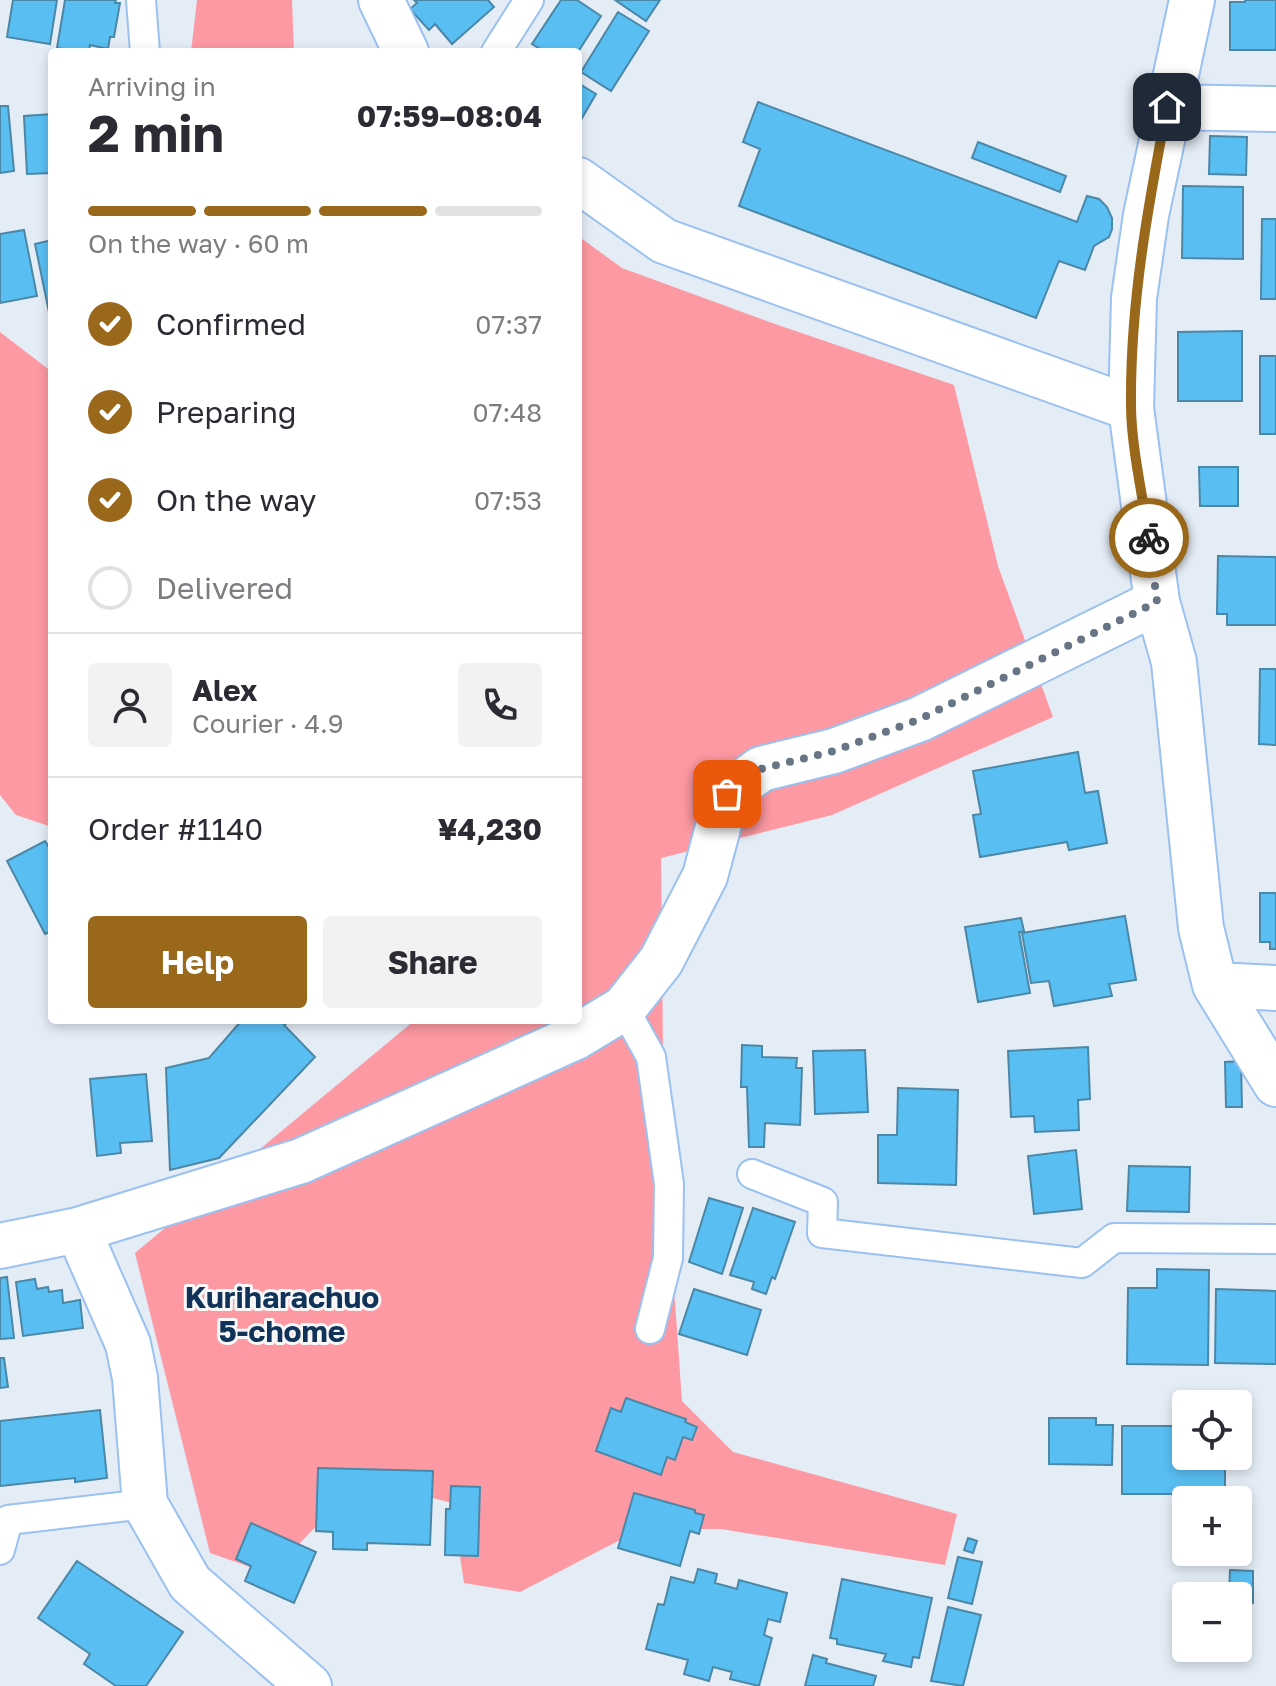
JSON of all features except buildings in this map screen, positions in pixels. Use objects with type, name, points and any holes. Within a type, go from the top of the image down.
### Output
[{"type":"street","points":[[381,0],[404,48]]},
{"type":"street","points":[[1192,0],[1146,215],[1134,298],[1131,408],[1157,602],[1174,662],[1201,928],[1215,985],[1276,1084]]},
{"type":"street","points":[[1167,107],[1276,109]]},
{"type":"street","points":[[582,183],[664,241],[1131,408]]},
{"type":"street","points":[[0,1246],[78,1230],[301,1161],[576,1037],[624,1008],[661,961],[705,876],[727,794],[761,769],[834,751],[920,719],[1157,602]]},
{"type":"street","points":[[1215,985],[1276,988]]},
{"type":"street","points":[[78,1230],[128,1344],[135,1378],[145,1504],[190,1583],[309,1686]]},
{"type":"lane","points":[[141,0],[145,48]]},
{"type":"lane","points":[[499,48],[529,0]]},
{"type":"lane","points":[[624,1008],[651,1057],[669,1184],[668,1258],[650,1329]]},
{"type":"lane","points":[[752,1174],[823,1202],[822,1233],[1082,1263],[1114,1238],[1276,1239]]},
{"type":"lane","points":[[0,1550],[8,1520],[145,1504]]},
{"type":"shaded area","points":[[197,0],[292,0],[294,48],[191,48]]},
{"type":"shaded area","points":[[582,239],[622,268],[954,385],[998,566],[1053,717],[832,815],[661,858],[664,1147],[682,1401],[733,1452],[957,1514],[945,1565],[721,1529],[641,1529],[520,1592],[464,1583],[452,1503],[362,1479],[270,1574],[210,1553],[135,1253],[410,1024],[582,1024]]},
{"type":"shaded area","points":[[0,332],[48,369],[48,826],[16,815],[0,795]]},
{"type":"way so far","points":[[727,794],[761,769],[834,751],[920,719],[1157,602],[1149,538]]},
{"type":"district","name":"Kuriharachuo 5-chome","points":[[282,1315]]},
{"type":"route","points":[[1149,538],[1131,408],[1134,298],[1167,107]]}]
